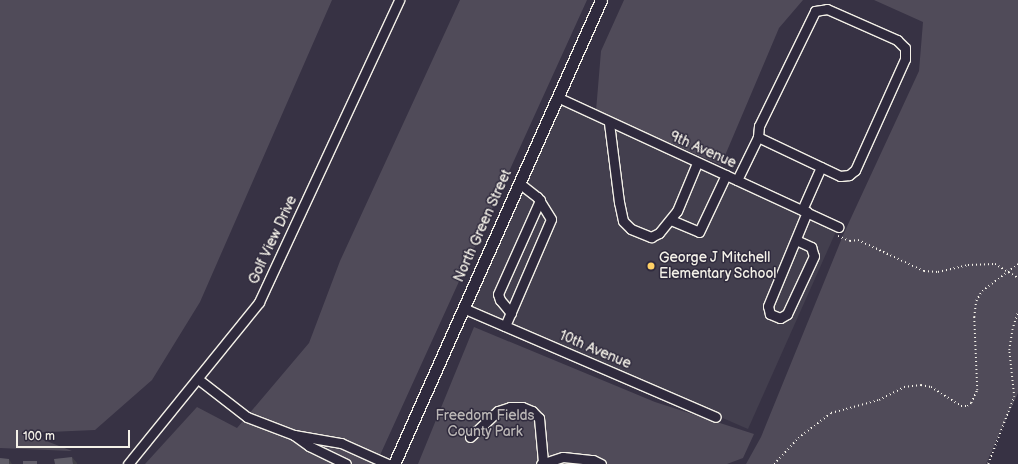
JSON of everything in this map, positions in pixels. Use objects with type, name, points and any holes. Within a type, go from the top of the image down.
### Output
[{"type":"main road","name":"North Green Street","points":[[394,464],[601,0]]},
{"type":"street","name":"Golf View Drive","points":[[128,464],[259,302],[399,0]]},
{"type":"street","points":[[737,180],[758,137],[759,126],[815,11],[827,9],[897,40],[905,48],[905,59],[854,170],[844,177],[758,137]]},
{"type":"street","name":"9th Avenue","points":[[557,97],[609,123],[838,227]]},
{"type":"street","points":[[609,123],[623,221],[630,229],[651,237],[659,233],[677,212],[697,163]]},
{"type":"street","points":[[796,240],[811,247],[814,256],[786,314],[780,318],[770,314],[768,306],[796,240],[804,211],[821,167]]},
{"type":"street","points":[[671,220],[699,232],[726,175]]},
{"type":"street","points":[[505,326],[550,223],[550,214],[540,200],[519,183]]},
{"type":"street","points":[[511,313],[500,300],[498,294],[540,200]]},
{"type":"street","name":"10th Avenue","points":[[463,308],[716,417]]},
{"type":"street","points":[[198,379],[247,417],[294,435],[341,443],[388,464]]},
{"type":"street","points":[[470,437],[498,411],[510,407],[522,407],[532,411],[538,418],[542,463],[577,457],[602,464]]},
{"type":"street","points":[[294,435],[309,446],[346,464]]},
{"type":"path","points":[[838,227],[835,235],[850,241],[858,240],[924,271],[938,272],[983,264],[995,264],[1018,278]]},
{"type":"path","points":[[774,464],[798,438],[831,413],[879,400],[904,387],[921,385],[931,387],[961,406],[967,406],[971,403],[976,390],[974,317],[976,301],[982,292],[1010,272],[1018,264]]},
{"type":"path","points":[[988,464],[1014,397],[1009,350],[1012,330],[1018,312]]},
{"type":"shaded area","name":"George J Mitchell Elementary School","points":[[557,97],[838,227],[748,429],[464,306]]},
{"type":"green space","points":[[0,0],[332,0],[200,302],[152,380],[95,430],[26,433],[72,451],[0,448]]},
{"type":"green space","points":[[460,0],[587,0],[376,464],[145,464],[197,407],[237,428],[309,343],[340,261]]},
{"type":"green space","points":[[624,0],[803,0],[779,28],[721,165],[596,111],[601,51]]},
{"type":"green space","points":[[874,0],[1018,0],[1018,393],[986,464],[746,464],[761,437],[844,233],[919,71],[923,22]]},
{"type":"green space","name":"Freedom Fields County Park","points":[[474,327],[655,402],[754,434],[743,458],[727,464],[418,464]]},
{"type":"building","points":[[72,457],[73,464],[55,464],[54,459]]},
{"type":"building","points":[[0,458],[9,459],[9,464],[0,464]]},
{"type":"building","points":[[23,461],[37,461],[37,464],[23,464]]},
{"type":"place","name":"George J Mitchell Elementary School","points":[[651,266]]}]
